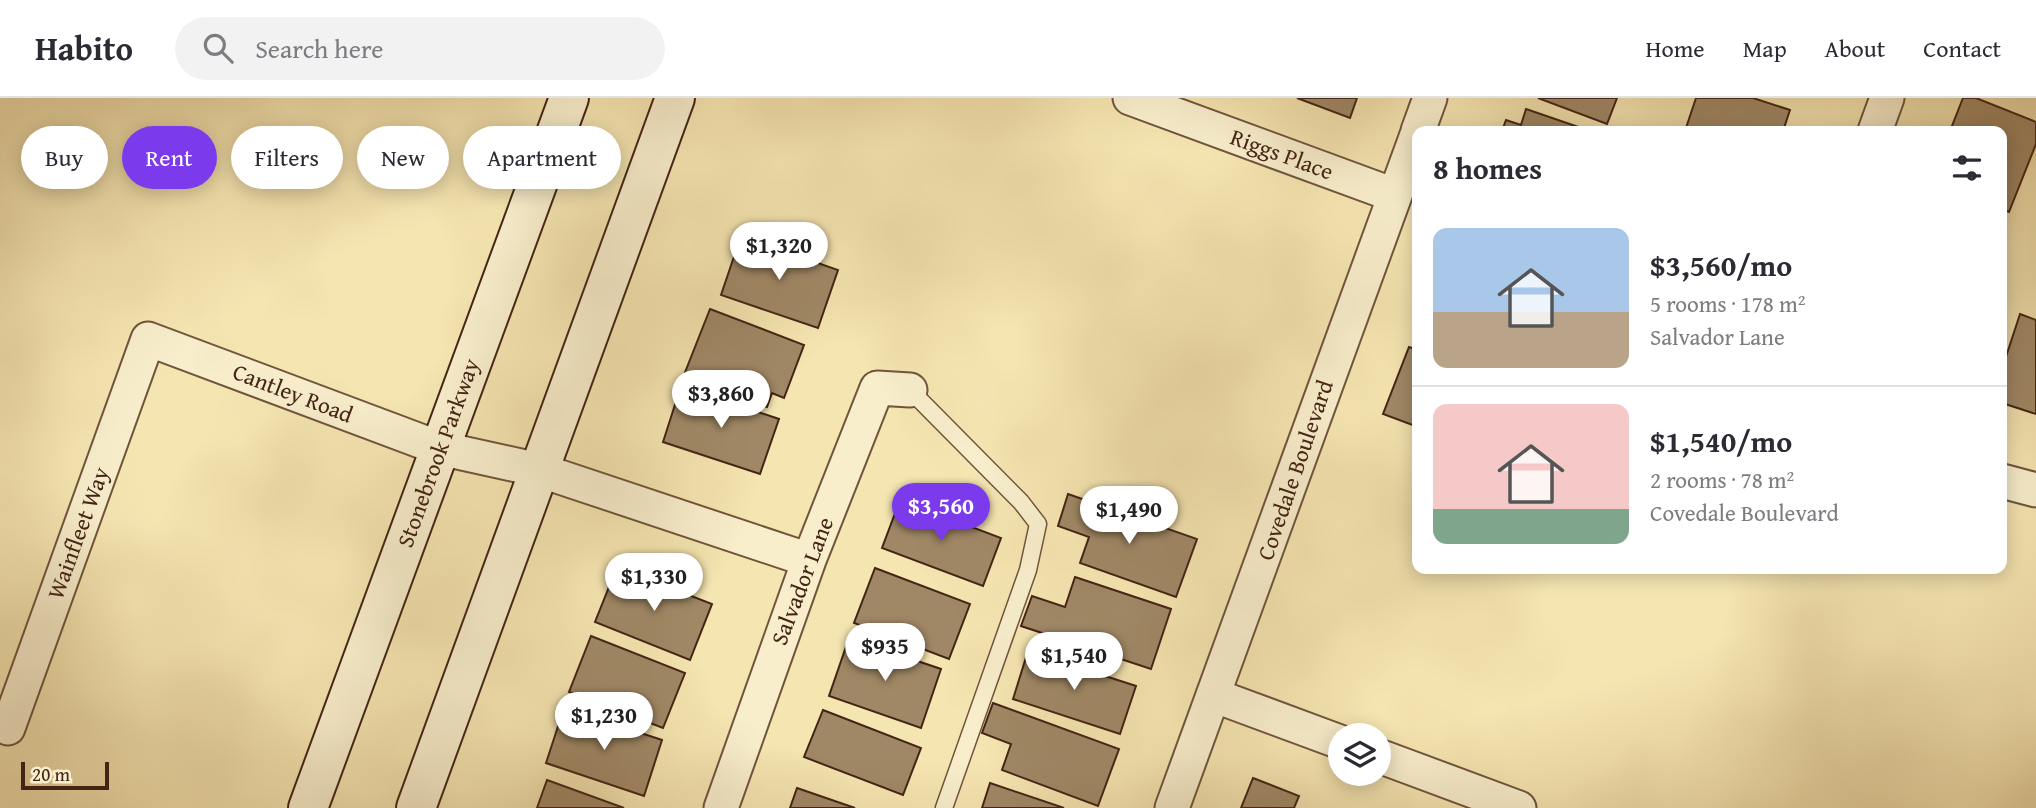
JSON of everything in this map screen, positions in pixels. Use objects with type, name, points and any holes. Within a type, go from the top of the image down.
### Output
[{"type":"main road","name":"Stonebrook Parkway","points":[[308,808],[569,98]]},
{"type":"main road","points":[[416,808],[675,98]]},
{"type":"street","name":"Riggs Place","points":[[1130,98],[1394,195]]},
{"type":"street","name":"Covedale Boulevard","points":[[1420,126],[1430,98]]},
{"type":"street","points":[[1877,126],[1887,98]]},
{"type":"street","name":"Covedale Boulevard","points":[[1172,808],[1412,147]]},
{"type":"street","name":"Cantley Road","points":[[148,338],[439,448],[539,470],[809,560]]},
{"type":"street","name":"Wainfleet Way","points":[[4,726],[148,338]]},
{"type":"street","name":"Salvador Lane","points":[[721,808],[809,560],[877,388],[909,390]]},
{"type":"street","points":[[2007,482],[2036,489]]},
{"type":"street","points":[[1213,695],[1328,738]]},
{"type":"street","points":[[1391,761],[1519,808]]},
{"type":"lane","points":[[909,390],[1021,502],[1038,524],[1028,570],[944,808]]},
{"type":"building","points":[[1297,98],[1357,98],[1350,118]]},
{"type":"building","points":[[1538,98],[1617,98],[1607,124]]},
{"type":"building","points":[[1696,98],[1753,98],[1790,110],[1785,126],[1687,126]]},
{"type":"building","points":[[1963,98],[1976,98],[2036,122],[2036,144],[2009,212],[2007,126],[1952,126]]},
{"type":"building","points":[[1526,109],[1575,126],[1504,126],[1506,120],[1521,125]]},
{"type":"building","points":[[741,236],[838,270],[818,328],[721,295]]},
{"type":"building","points":[[710,309],[804,345],[784,398],[772,393],[767,407],[684,375]]},
{"type":"building","points":[[2020,314],[2036,320],[2036,414],[2007,405],[2007,354]]},
{"type":"building","points":[[1409,347],[1412,348],[1412,425],[1383,414]]},
{"type":"building","points":[[681,386],[779,419],[760,474],[663,442]]},
{"type":"building","points":[[1068,494],[1197,539],[1176,597],[1080,563],[1089,537],[1058,526]]},
{"type":"building","points":[[900,500],[1001,538],[983,586],[882,548]]},
{"type":"building","points":[[617,567],[712,604],[690,660],[595,622]]},
{"type":"building","points":[[875,568],[970,604],[949,659],[854,623]]},
{"type":"building","points":[[1075,577],[1171,609],[1151,669],[1021,626],[1032,596],[1065,607]]},
{"type":"building","points":[[591,636],[685,673],[663,728],[569,692]]},
{"type":"building","points":[[849,638],[941,669],[921,728],[829,696]]},
{"type":"building","points":[[1028,651],[1136,686],[1120,734],[1013,699]]},
{"type":"building","points":[[993,703],[1119,749],[1098,806],[1002,770],[1011,744],[982,733]]},
{"type":"building","points":[[564,708],[662,740],[644,796],[546,763]]},
{"type":"building","points":[[823,710],[921,748],[903,795],[804,757]]},
{"type":"building","points":[[1253,778],[1299,796],[1294,808],[1241,808]]},
{"type":"building","points":[[547,780],[624,808],[537,808]]},
{"type":"building","points":[[990,783],[1064,808],[982,808]]},
{"type":"building","points":[[797,788],[855,808],[790,808]]}]
